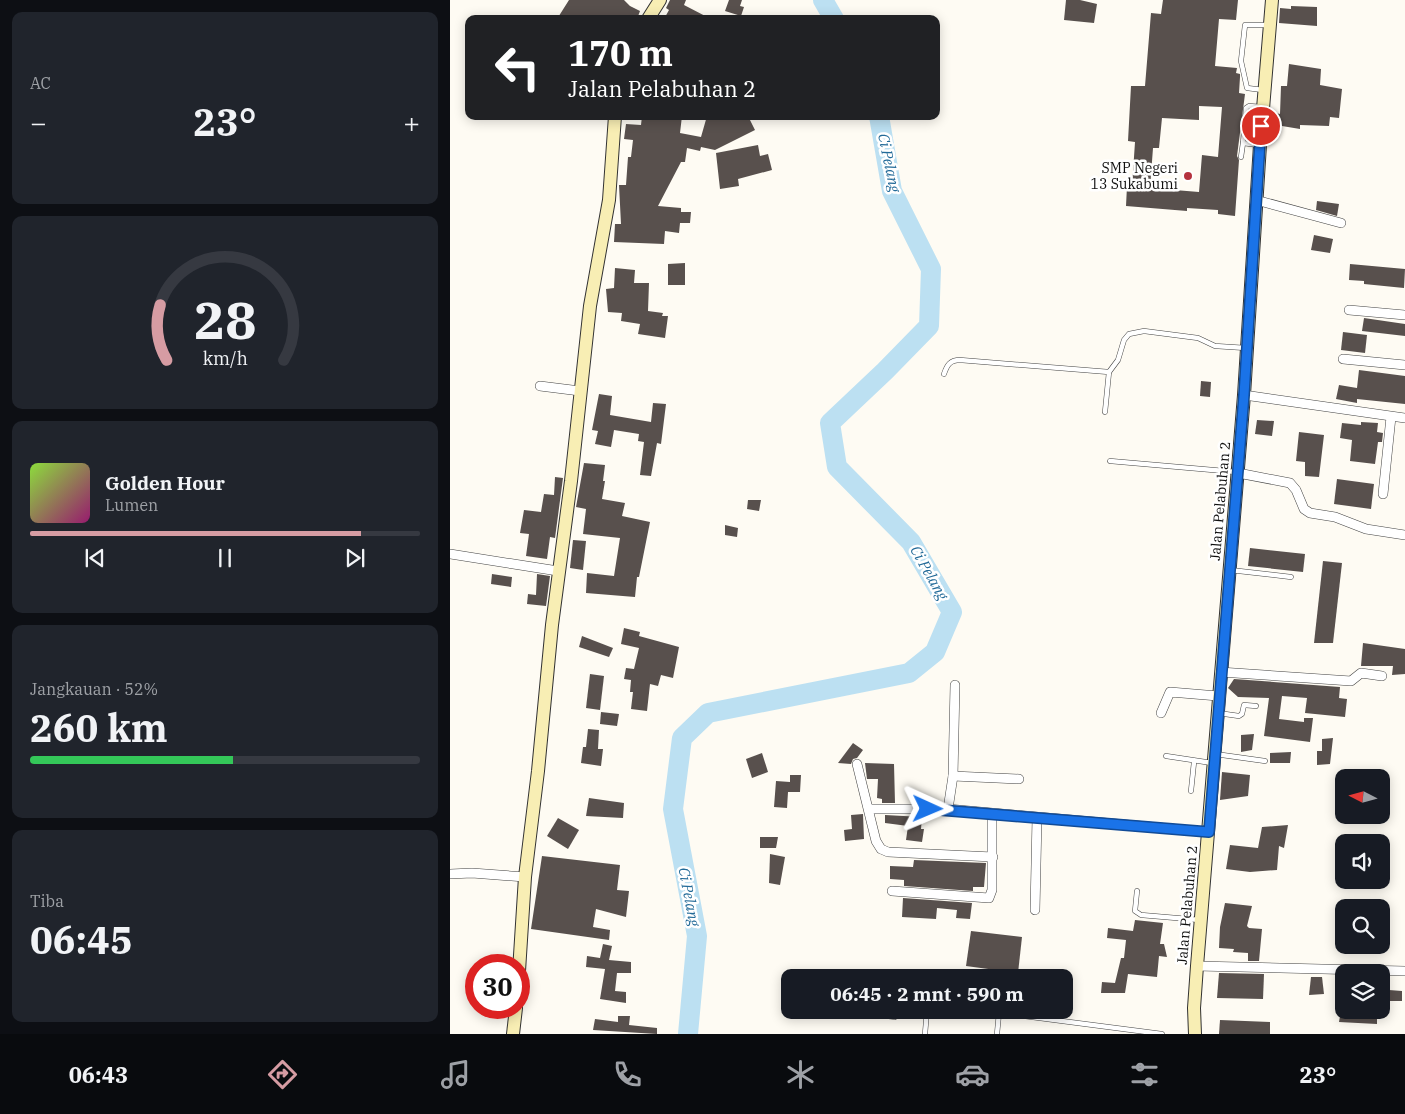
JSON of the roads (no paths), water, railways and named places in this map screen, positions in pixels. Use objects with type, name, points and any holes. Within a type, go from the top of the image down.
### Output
[{"type":"main road","points":[[651,15],[660,0]]},
{"type":"main road","name":"Jalan Pelabuhan 2","points":[[1195,1034],[1194,1008],[1197,966],[1209,832],[1228,570],[1248,348],[1256,200],[1272,0]]},
{"type":"main road","points":[[520,954],[525,877],[558,571],[590,306],[609,200],[615,120]]},
{"type":"main road","points":[[513,1034],[515,1019]]},
{"type":"street","points":[[1256,200],[1341,223]]},
{"type":"street","points":[[1349,310],[1405,315]]},
{"type":"street","points":[[1343,359],[1405,365]]},
{"type":"street","points":[[540,386],[580,391]]},
{"type":"street","points":[[1244,395],[1405,418]]},
{"type":"street","points":[[1383,494],[1391,417]]},
{"type":"street","points":[[1238,473],[1290,484],[1296,490],[1304,509],[1310,513],[1335,518],[1366,529],[1405,535]]},
{"type":"street","points":[[450,554],[558,571]]},
{"type":"street","points":[[1220,672],[1351,681],[1360,673],[1382,676]]},
{"type":"street","points":[[948,809],[953,776],[955,685]]},
{"type":"street","points":[[1161,713],[1170,692],[1218,696]]},
{"type":"street","points":[[857,764],[870,809],[876,841],[884,851],[992,856]]},
{"type":"street","points":[[953,776],[1019,779]]},
{"type":"street","points":[[870,809],[948,809],[1209,832]]},
{"type":"street","points":[[892,891],[989,898],[992,890],[992,814]]},
{"type":"street","points":[[1035,910],[1037,818]]},
{"type":"street","points":[[450,874],[472,873],[525,877]]},
{"type":"street","points":[[1197,966],[1405,971]]},
{"type":"lane","points":[[1264,91],[1247,88],[1242,61],[1244,28],[1245,25],[1250,24],[1270,26]]},
{"type":"lane","points":[[1241,157],[1246,108],[1249,106],[1263,107]]},
{"type":"lane","points":[[1243,143],[1260,145]]},
{"type":"lane","points":[[1105,412],[1109,372],[1118,360],[1124,340],[1129,334],[1138,331],[1198,338],[1215,346],[1248,348]]},
{"type":"lane","points":[[944,374],[948,364],[960,360],[1109,372]]},
{"type":"lane","points":[[1110,461],[1238,473]]},
{"type":"lane","points":[[1228,570],[1290,577]]},
{"type":"lane","points":[[1217,713],[1239,716],[1242,714],[1244,705],[1256,706]]},
{"type":"lane","points":[[1166,756],[1192,758],[1194,762],[1191,791]]},
{"type":"lane","points":[[1194,762],[1214,758],[1265,761]]},
{"type":"lane","points":[[1137,891],[1135,911],[1141,915],[1201,920]]},
{"type":"lane","points":[[925,1034],[926,1019]]},
{"type":"lane","points":[[997,1034],[998,1019]]},
{"type":"lane","points":[[1049,1019],[1162,1034]]},
{"type":"lane","points":[[1105,1034],[1107,1026]]},
{"type":"waterway","name":"Ci Pelang","points":[[823,0],[832,15]]},
{"type":"waterway","name":"Ci Pelang","points":[[688,1034],[697,936],[673,809],[682,738],[708,713],[909,673],[935,652],[952,612],[911,542],[837,467],[830,423],[929,326],[931,269],[892,191],[880,120]]},
{"type":"place","name":"SMP Negeri 13 Sukabumi","points":[[1188,176]]}]
